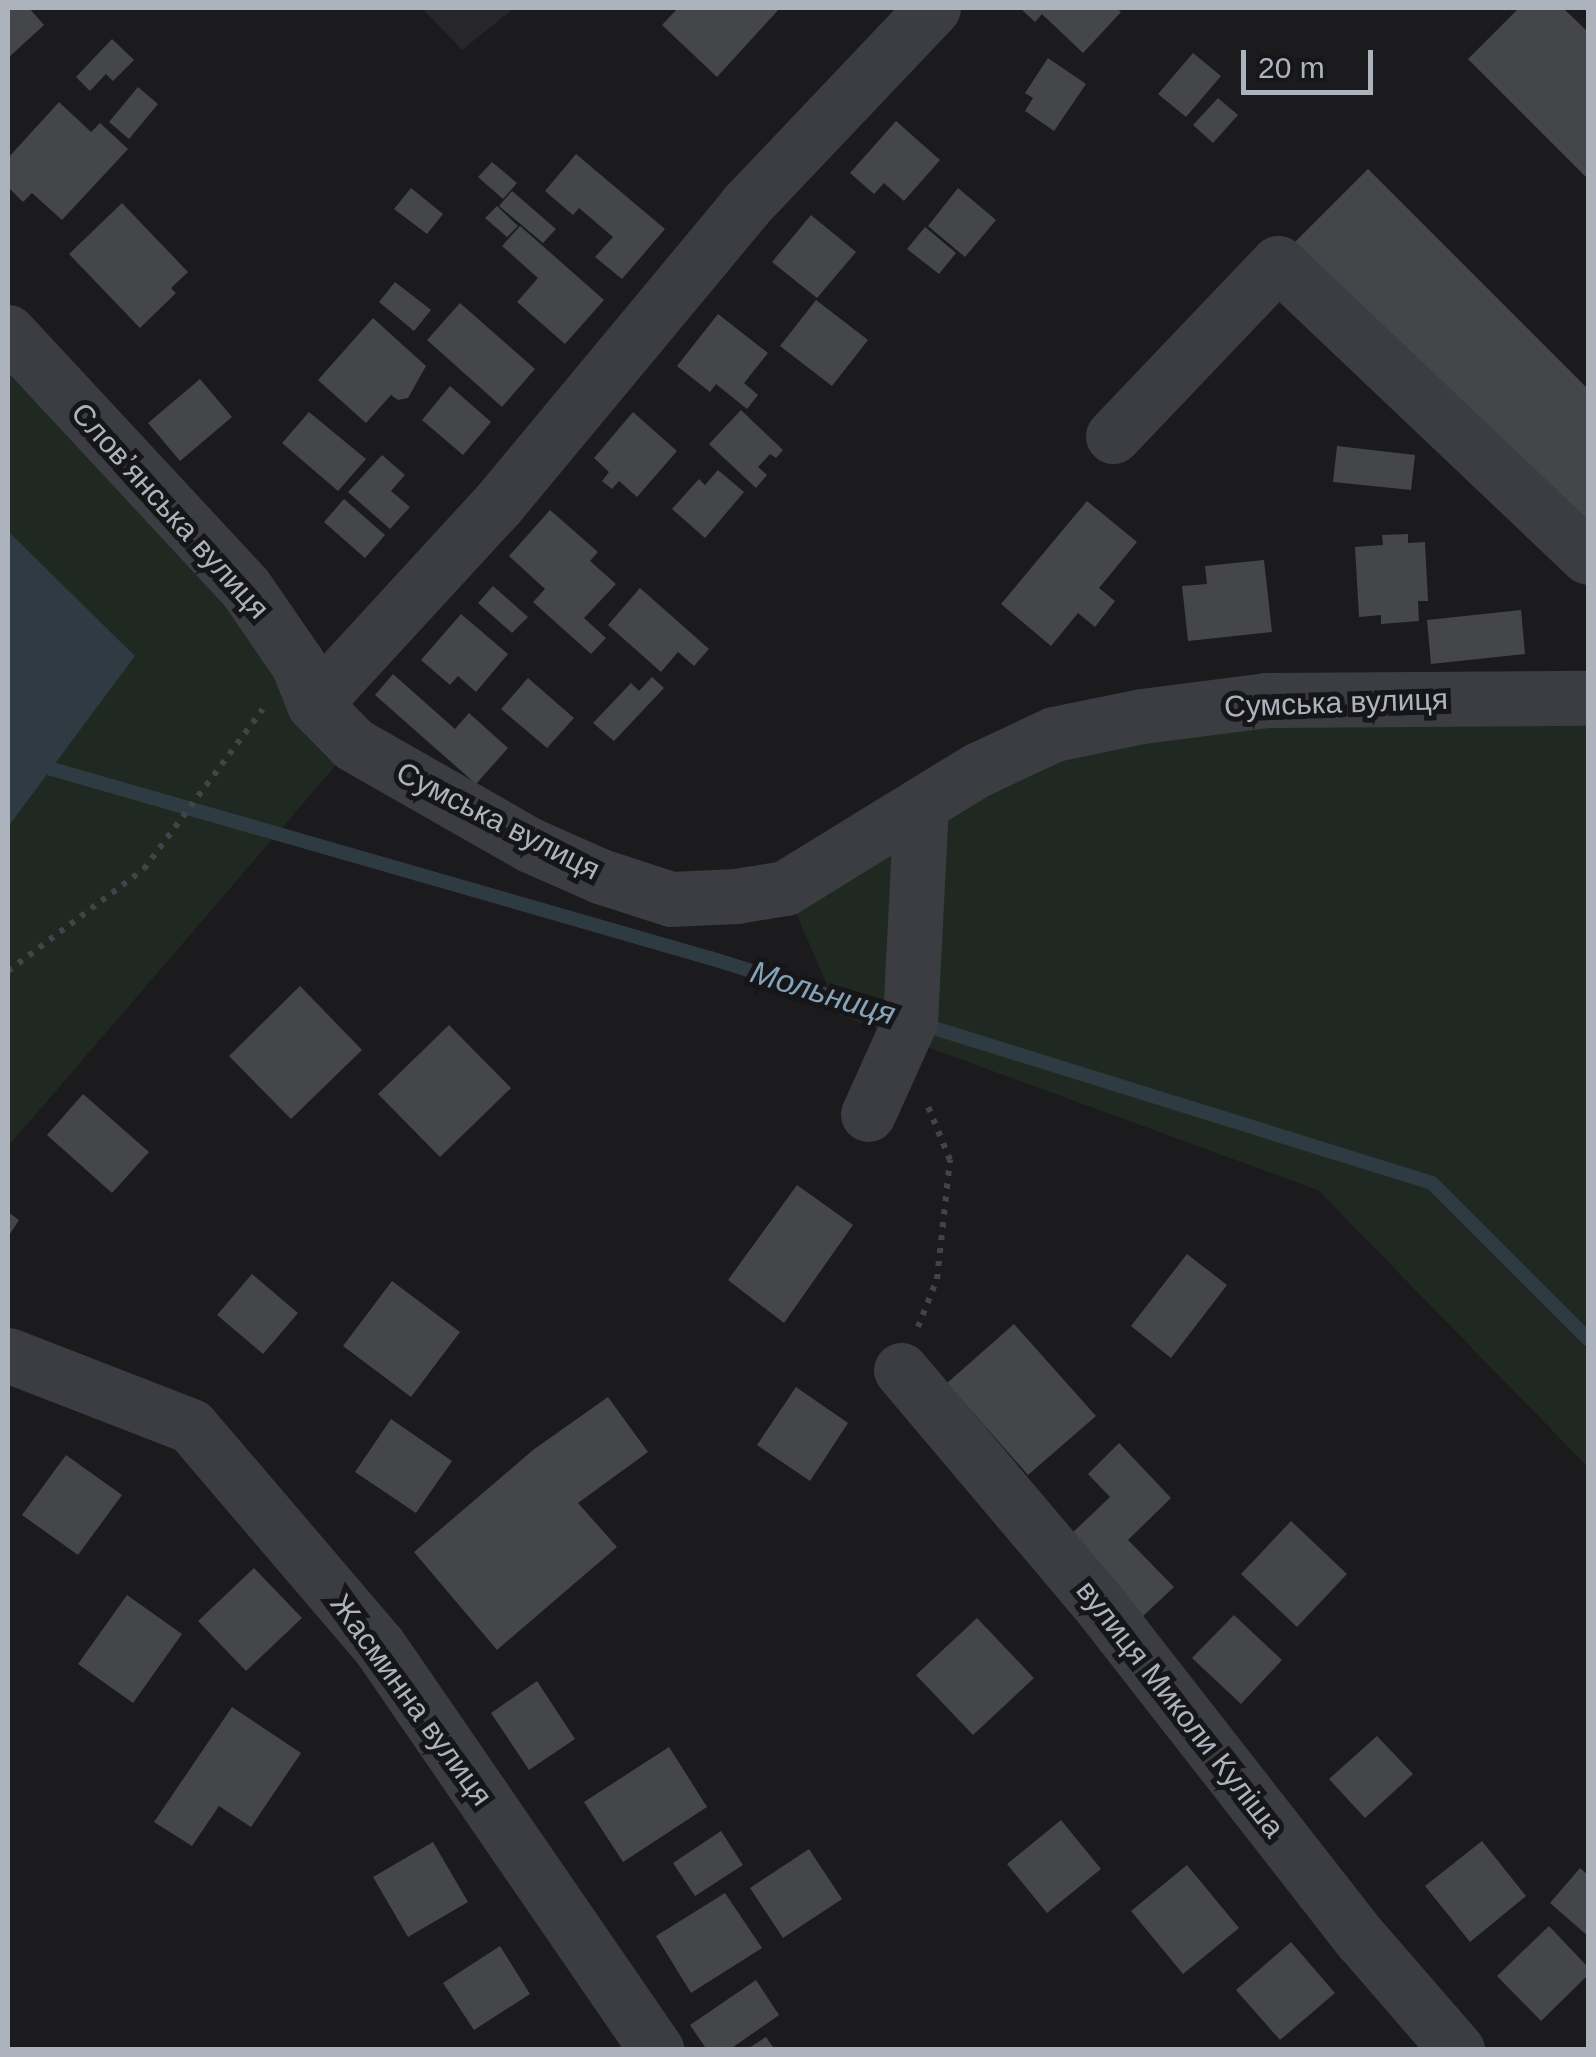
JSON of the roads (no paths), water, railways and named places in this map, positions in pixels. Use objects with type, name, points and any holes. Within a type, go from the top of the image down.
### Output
[{"type":"street","points":[[306,684],[498,504],[745,206],[934,8]]},
{"type":"street","points":[[1113,436],[1278,262],[1588,557]]},
{"type":"street","name":"Словʼянська вулиця","points":[[8,332],[246,587],[306,684]]},
{"type":"street","name":"Сумська вулиця","points":[[306,684],[353,744],[530,844],[600,876],[672,899],[736,896],[785,888],[977,770],[1054,734],[1142,716],[1267,700],[1588,698]]},
{"type":"street","points":[[868,1114],[910,1021],[921,804]]},
{"type":"street","name":"Жасминна вулиця","points":[[8,1355],[191,1426],[378,1646],[657,2050]]},
{"type":"street","name":"вулиця Миколи Куліша","points":[[900,1370],[1102,1608],[1361,1939],[1457,2050]]},
{"type":"waterway","name":"Мольниця","points":[[38,759],[52,769],[710,958],[898,1017]]},
{"type":"waterway","name":"Мольниця","points":[[918,1023],[1432,1183],[1588,1339]]}]
